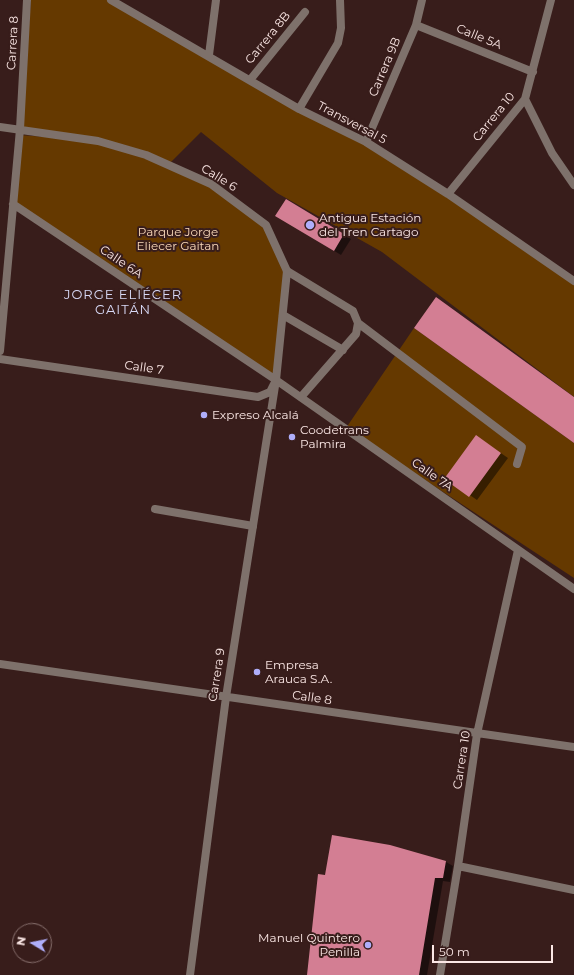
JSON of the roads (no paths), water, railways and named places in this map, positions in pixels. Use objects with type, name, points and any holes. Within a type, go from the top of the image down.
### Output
[{"type":"street","name":"Carrera 8","points":[[0,351],[20,130],[27,0]]},
{"type":"street","name":"Transversal 5","points":[[111,0],[299,108],[366,142],[448,194],[574,281]]},
{"type":"street","points":[[209,55],[216,0]]},
{"type":"street","points":[[299,108],[338,43],[341,28],[340,0]]},
{"type":"street","name":"Carrera 9B","points":[[366,142],[416,25],[422,0]]},
{"type":"street","name":"Carrera 10","points":[[448,194],[525,99],[551,0]]},
{"type":"street","name":"Carrera 8B","points":[[250,80],[305,12]]},
{"type":"street","name":"Calle 5A","points":[[416,25],[533,72]]},
{"type":"street","points":[[525,99],[552,153],[574,185]]},
{"type":"street","name":"Calle 6","points":[[0,127],[98,141],[139,153],[211,184],[266,225],[287,271]]},
{"type":"street","name":"Calle 6A","points":[[13,204],[276,380]]},
{"type":"street","points":[[276,380],[287,271],[353,311],[358,323],[522,447],[517,464]]},
{"type":"street","points":[[282,315],[343,350]]},
{"type":"street","points":[[301,397],[356,334],[358,323]]},
{"type":"street","name":"Calle 7","points":[[0,358],[258,397],[270,392],[276,380]]},
{"type":"street","name":"Calle 7A","points":[[276,380],[574,589]]},
{"type":"street","name":"Carrera 9","points":[[190,975],[226,697],[276,380]]},
{"type":"street","points":[[155,509],[253,526]]},
{"type":"street","name":"Carrera 10","points":[[440,975],[458,866],[477,734],[518,550]]},
{"type":"street","name":"Calle 8","points":[[0,664],[574,747]]},
{"type":"street","points":[[458,866],[574,890]]},
{"type":"place","name":"Antigua Estación del Tren Cartago","points":[[310,225]]},
{"type":"place","name":"Expreso Alcalá","points":[[204,415]]},
{"type":"place","name":"Coodetrans Palmira","points":[[292,437]]},
{"type":"place","name":"Empresa Arauca S.A.","points":[[257,672]]},
{"type":"place","name":"Manuel Quintero Penilla","points":[[368,945]]},
{"type":"district","name":"JORGE ELIÉCER GAITÁN","points":[[123,302]]},
{"type":"park label","name":"Parque Jorge Eliecer Gaitan","points":[[178,239]]}]
